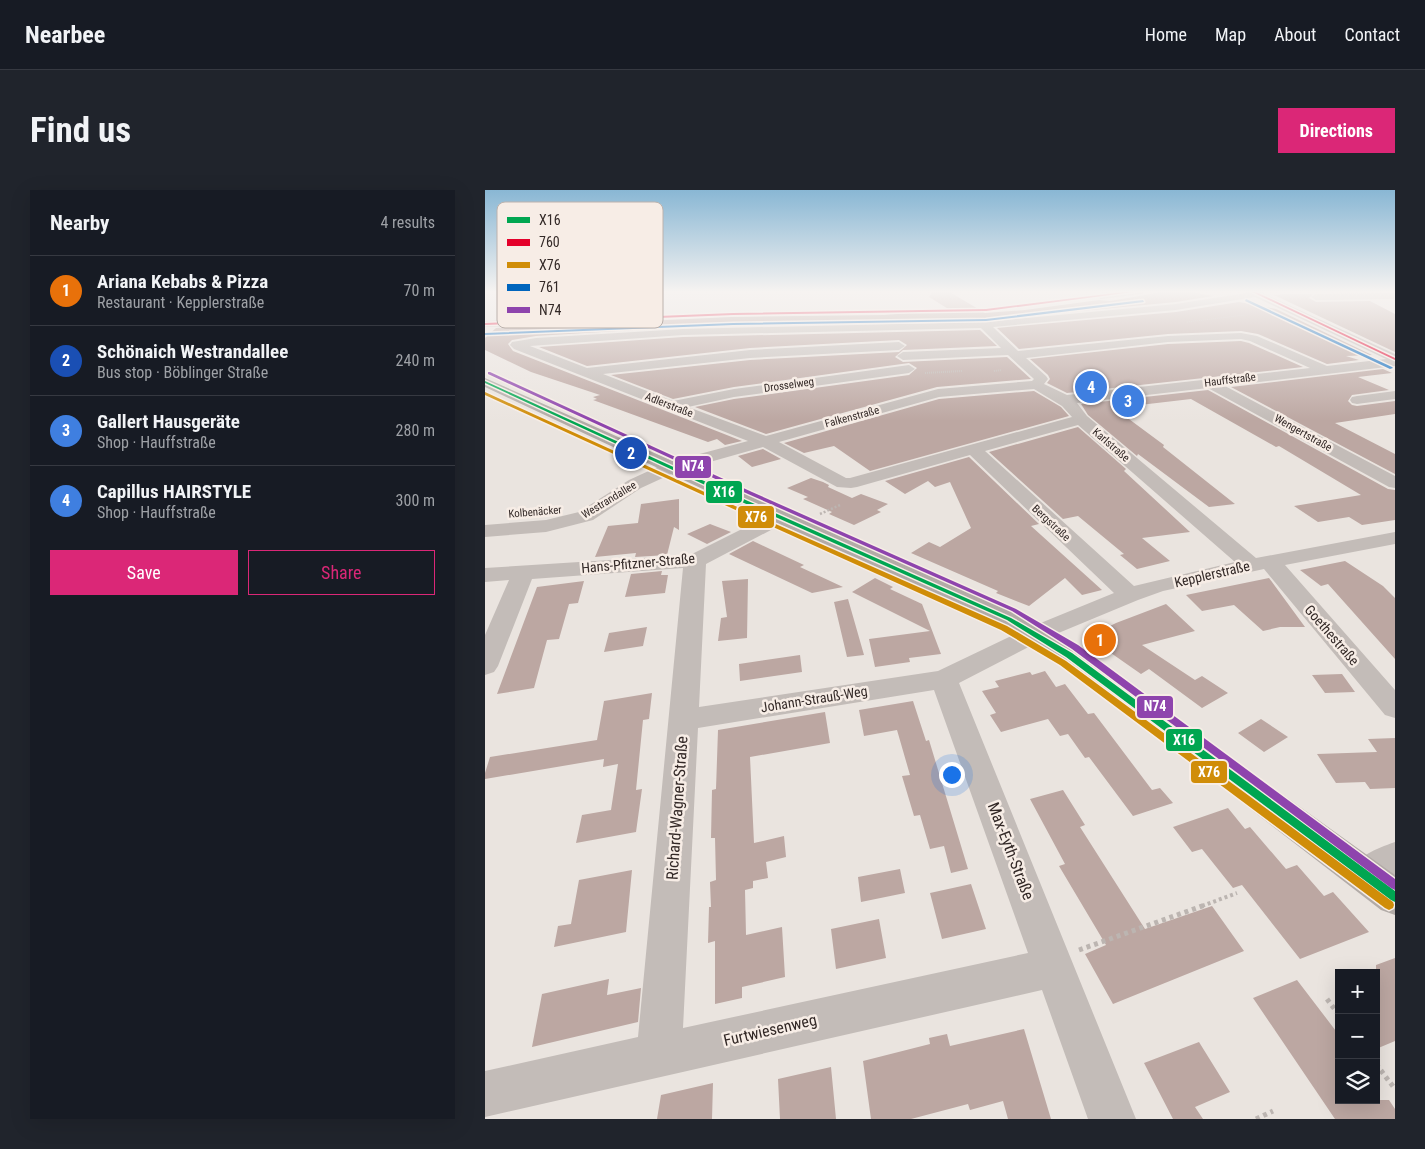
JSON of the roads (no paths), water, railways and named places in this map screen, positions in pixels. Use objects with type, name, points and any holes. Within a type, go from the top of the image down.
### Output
[{"type":"main road","points":[[485,382],[1009,619],[1069,655],[1380,866],[1395,897]]},
{"type":"street","name":"Adlerstraße","points":[[491,334],[582,372],[764,441],[837,481],[851,483],[973,449]]},
{"type":"street","points":[[516,345],[648,334]]},
{"type":"street","points":[[895,334],[922,379]]},
{"type":"street","points":[[993,334],[1041,379],[1035,385]]},
{"type":"street","points":[[1341,334],[1395,360]]},
{"type":"street","points":[[582,372],[750,354],[902,346],[1013,353],[1168,339],[1241,336],[1253,338],[1323,369]]},
{"type":"street","points":[[976,338],[996,337]]},
{"type":"street","name":"Hauffstraße","points":[[1065,400],[1395,360]]},
{"type":"street","name":"Falkenstraße","points":[[672,467],[764,441],[922,379],[1035,385]]},
{"type":"street","name":"Drosselweg","points":[[670,406],[734,393],[922,379]]},
{"type":"street","name":"Wengertstraße","points":[[1211,383],[1395,483]]},
{"type":"street","name":"Karlstraße","points":[[1035,385],[1065,400],[1079,413],[1081,419],[1261,563]]},
{"type":"street","points":[[1357,400],[1395,395]]},
{"type":"street","points":[[973,449],[1081,419]]},
{"type":"street","name":"Bergstraße","points":[[973,449],[1130,595]]},
{"type":"street","name":"Westrandallee","points":[[485,531],[546,526],[586,516],[635,484],[672,467]]},
{"type":"street","name":"Kolbenäcker","points":[[485,516],[585,508]]},
{"type":"street","name":"Hans-Pfitzner-Straße","points":[[485,575],[695,561],[781,517]]},
{"type":"street","name":"Kepplerstraße","points":[[1035,634],[1130,595],[1157,586],[1261,563],[1395,538]]},
{"type":"street","name":"Richard-Wagner-Straße","points":[[659,1055],[695,561]]},
{"type":"street","name":"Goethestraße","points":[[1261,563],[1395,708]]},
{"type":"street","points":[[485,666],[523,573]]},
{"type":"street","points":[[944,679],[1035,634]]},
{"type":"street","name":"Johann-Strauß-Weg","points":[[684,720],[944,679]]},
{"type":"street","name":"Max-Eyth-Straße","points":[[944,679],[1112,1119]]},
{"type":"street","name":"Furtwiesenweg","points":[[485,1094],[1054,963]]},
{"type":"place","name":"Capillus HAIRSTYLE","points":[[1091,387]]},
{"type":"place","name":"Gallert Hausgeräte","points":[[1128,401]]},
{"type":"place","name":"Schönaich Westrandallee","points":[[631,453]]},
{"type":"place","name":"Ariana Kebabs & Pizza","points":[[1100,640]]}]
